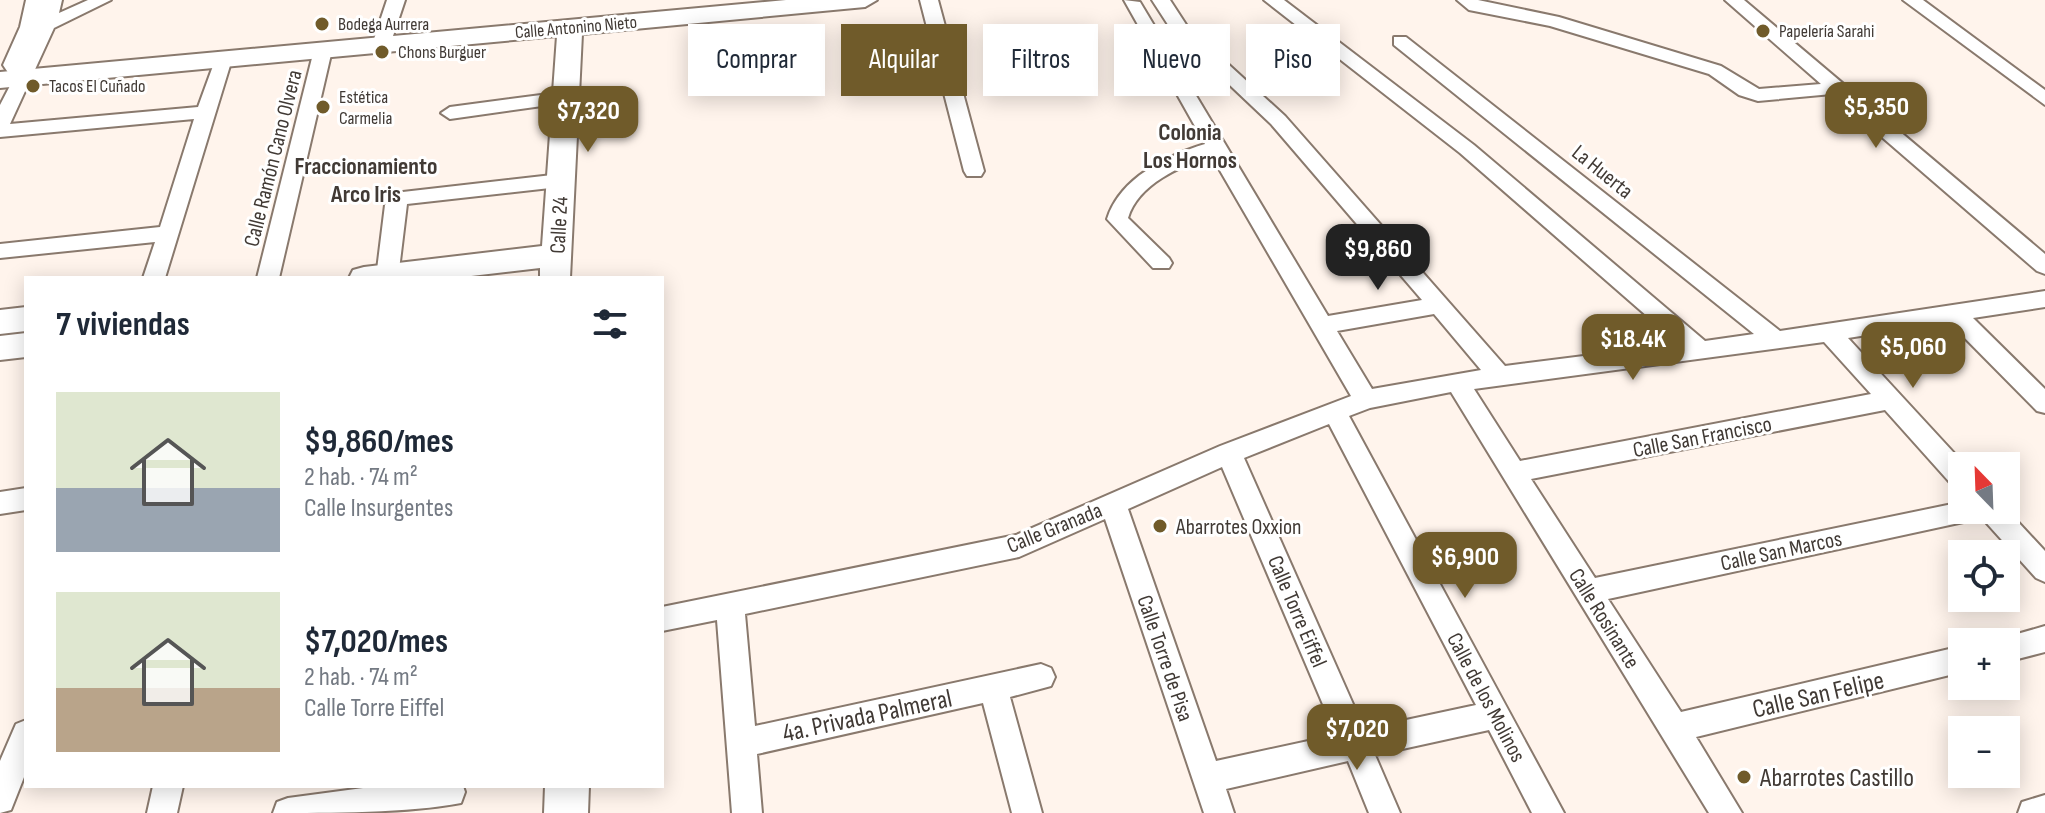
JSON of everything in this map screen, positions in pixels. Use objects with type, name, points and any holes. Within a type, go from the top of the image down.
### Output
[{"type":"main road","name":"Calle Antonino Nieto","points":[[10,79],[865,0]]},
{"type":"main road","name":"Calle 24","points":[[556,266],[570,27]]},
{"type":"main road","points":[[396,276],[556,266]]},
{"type":"main road","points":[[0,322],[24,319]]},
{"type":"main road","points":[[0,348],[24,345]]},
{"type":"main road","points":[[566,813],[567,788]]},
{"type":"street","points":[[0,124],[13,56],[29,27],[35,0]]},
{"type":"street","points":[[10,79],[38,53],[49,24],[53,0]]},
{"type":"street","points":[[49,24],[102,0]]},
{"type":"street","points":[[381,45],[396,0]]},
{"type":"street","points":[[929,0],[974,171]]},
{"type":"street","points":[[1161,0],[1176,24]]},
{"type":"street","points":[[1273,0],[1467,149],[1700,349]]},
{"type":"street","points":[[1466,0],[1475,6],[1553,21],[1715,70],[1746,91],[1758,95],[1837,88]]},
{"type":"street","points":[[1734,0],[2045,266]]},
{"type":"street","points":[[1912,0],[2045,99]]},
{"type":"street","points":[[1131,2],[1144,24]]},
{"type":"street","name":"La Huerta","points":[[1400,41],[1775,339]]},
{"type":"street","name":"Calle Ramón Cano Olvera","points":[[268,276],[323,50]]},
{"type":"street","points":[[155,276],[209,112],[223,59]]},
{"type":"street","points":[[1230,75],[1278,120],[1442,305],[1500,376]]},
{"type":"street","points":[[1186,96],[1366,400]]},
{"type":"street","points":[[450,113],[564,98]]},
{"type":"street","points":[[0,131],[209,112]]},
{"type":"street","points":[[1161,263],[1117,219],[1118,208],[1130,193],[1180,157],[1215,147]]},
{"type":"street","points":[[380,276],[395,205],[401,198],[561,181]]},
{"type":"street","points":[[0,251],[169,233]]},
{"type":"street","points":[[0,259],[24,249]]},
{"type":"street","name":"Calle Granada","points":[[664,619],[1019,546],[1229,453],[1366,400],[1444,383],[1829,333],[2045,299]]},
{"type":"street","points":[[1322,325],[1442,305]]},
{"type":"street","points":[[1955,314],[2045,404]]},
{"type":"street","points":[[1829,333],[1948,464]]},
{"type":"street","name":"Calle Rosinante","points":[[1444,383],[1514,472],[1727,813]]},
{"type":"street","name":"Calle San Francisco","points":[[1514,472],[1890,400]]},
{"type":"street","name":"Calle de los Molinos","points":[[1335,412],[1549,813]]},
{"type":"street","name":"Calle Torre Eiffel","points":[[1229,453],[1385,813]]},
{"type":"street","points":[[0,503],[24,499]]},
{"type":"street","name":"Calle Torre de Pisa","points":[[1113,504],[1219,813]]},
{"type":"street","name":"Calle San Marcos","points":[[1588,591],[1948,515]]},
{"type":"street","points":[[2004,524],[2045,570]]},
{"type":"street","points":[[730,605],[747,813]]},
{"type":"street","points":[[2020,645],[2045,639]]},
{"type":"street","name":"Calle San Felipe","points":[[1674,728],[1948,662]]},
{"type":"street","name":"4a. Privada Palmeral","points":[[741,743],[1041,677]]},
{"type":"street","points":[[993,688],[1027,813]]},
{"type":"street","points":[[1207,778],[1497,714]]},
{"type":"street","points":[[0,799],[24,739]]},
{"type":"street","points":[[162,813],[168,788]]},
{"type":"street","points":[[288,813],[390,806],[450,792]]},
{"type":"street","points":[[2033,813],[2045,810]]},
{"type":"place","name":"Bodega Aurrera","points":[[322,24]]},
{"type":"place","name":"Papelería Sarahi","points":[[1763,31]]},
{"type":"place","name":"Chons Burguer","points":[[382,52]]},
{"type":"place","name":"Tacos El Cuñado","points":[[33,86]]},
{"type":"place","name":"Estética Carmelia","points":[[323,107]]},
{"type":"place","name":"Abarrotes Oxxion","points":[[1160,526]]},
{"type":"place","name":"Abarrotes Castillo","points":[[1744,777]]},
{"type":"district","name":"Colonia Los Hornos","points":[[1190,146]]},
{"type":"district","name":"Fraccionamiento Arco Iris","points":[[366,180]]}]
